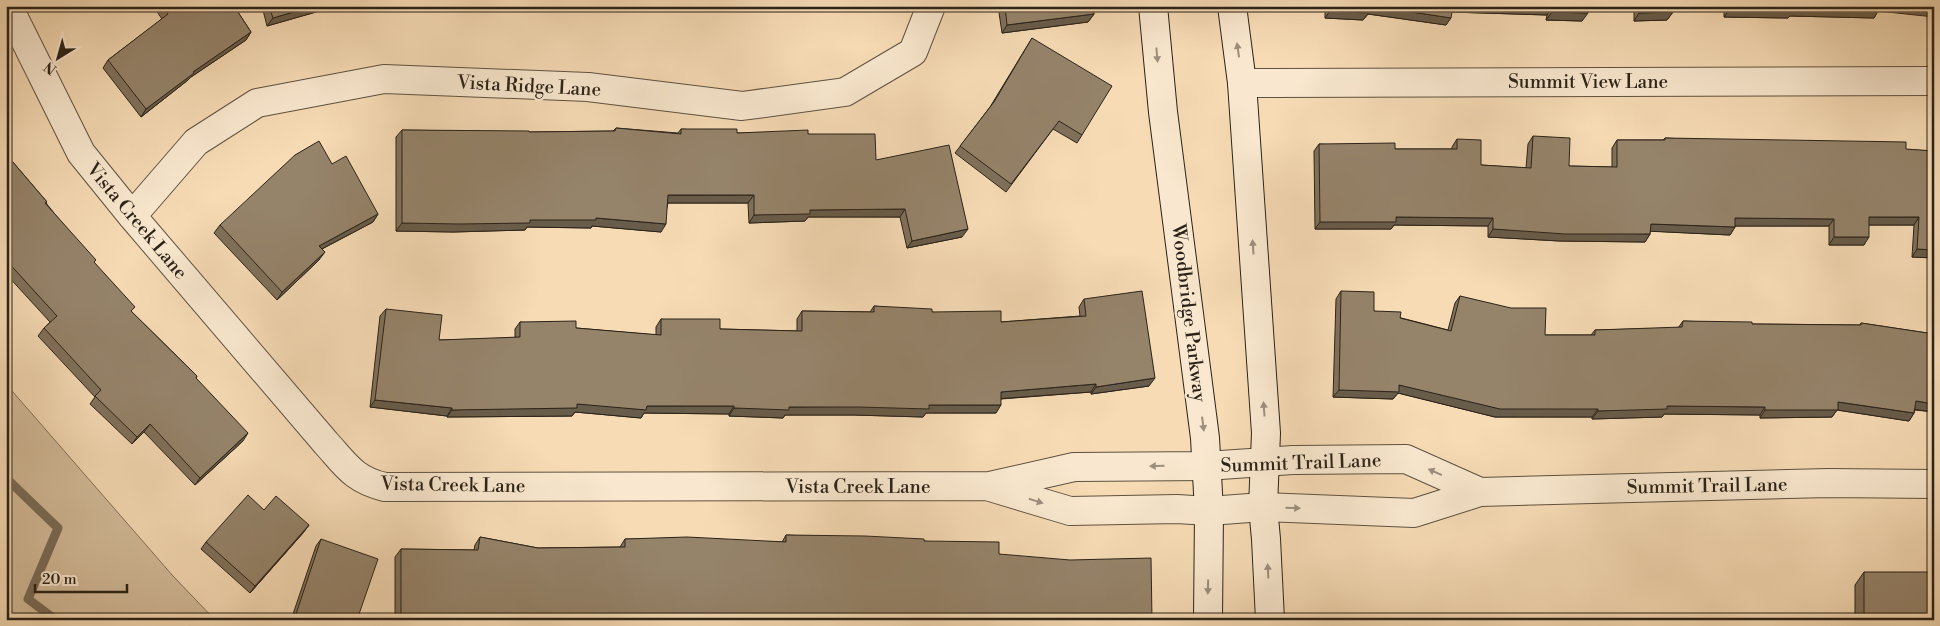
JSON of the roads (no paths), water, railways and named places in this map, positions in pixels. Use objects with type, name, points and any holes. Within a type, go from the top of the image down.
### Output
[{"type":"street","name":"Vista Creek Lane","points":[[8,6],[81,153],[132,216],[326,443],[353,472],[368,483],[385,487],[990,486],[1074,467],[1206,466]]},
{"type":"street","name":"Vista Ridge Lane","points":[[132,216],[196,142],[257,103],[384,79],[588,87],[742,106],[845,92],[913,52],[931,6]]},
{"type":"street","name":"Woodbridge Parkway","points":[[1153,6],[1163,112],[1205,438],[1209,511],[1208,620]]},
{"type":"street","points":[[1232,6],[1242,83],[1266,433],[1262,507],[1266,539],[1270,620]]},
{"type":"street","name":"Summit View Lane","points":[[1242,83],[1934,81]]},
{"type":"street","name":"Summit Trail Lane","points":[[1206,466],[1293,460],[1406,459],[1480,492]]},
{"type":"street","name":"Summit Trail Lane","points":[[1209,511],[1262,507],[1414,513],[1480,492],[1828,483],[1934,484]]},
{"type":"street","name":"Vista Creek Lane","points":[[990,486],[1070,511],[1178,509],[1209,511]]},
{"type":"waterway","points":[[6,478],[58,528],[28,599],[56,620]]}]
